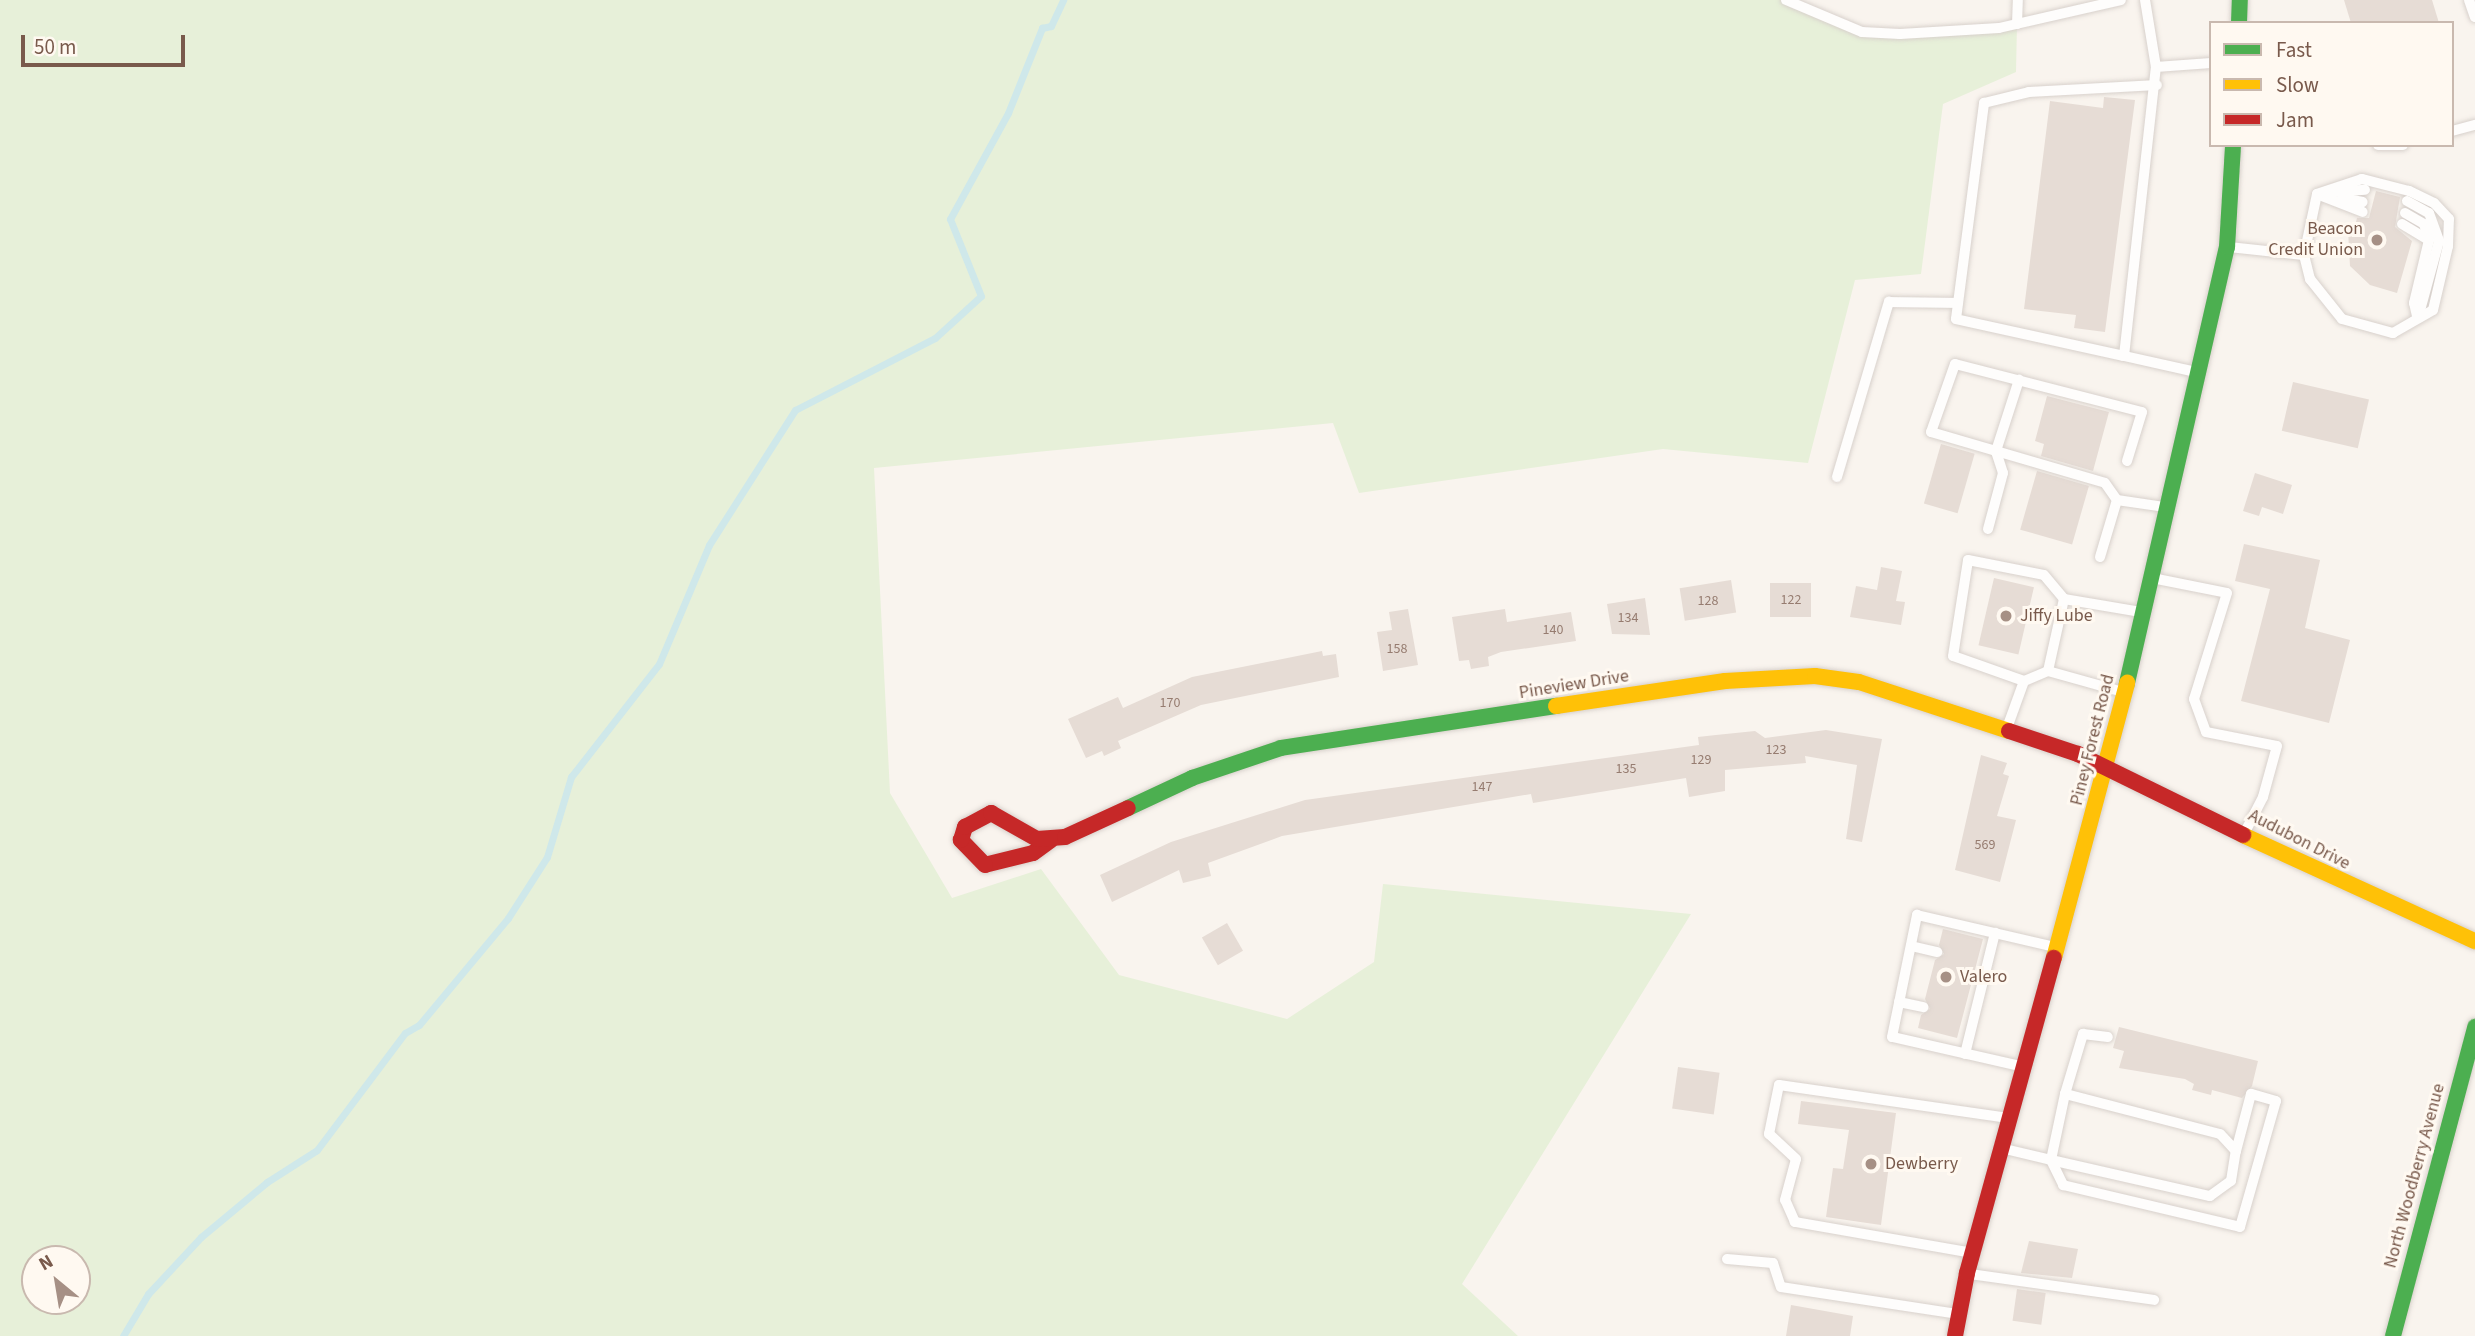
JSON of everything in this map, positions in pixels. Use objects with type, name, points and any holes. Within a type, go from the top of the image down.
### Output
[{"type":"street","points":[[2239,21],[2240,0]]},
{"type":"street","name":"Piney Forest Road","points":[[1955,1336],[1967,1273],[2108,768],[2200,373],[2227,247],[2232,147]]},
{"type":"street","name":"Pineview Drive","points":[[1051,840],[1021,833],[991,813],[965,827],[961,840],[985,865],[1033,853],[1051,840],[1192,778],[1281,748],[1747,678],[1815,676],[1859,682],[2007,729],[2108,768]]},
{"type":"street","name":"Audubon Drive","points":[[2108,768],[2475,941]]},
{"type":"street","name":"North Woodberry Avenue","points":[[2393,1336],[2475,1027]]},
{"type":"lane","points":[[1786,0],[1862,32],[2017,24],[2089,4],[2121,0]]},
{"type":"lane","points":[[2017,24],[2018,0]]},
{"type":"lane","points":[[2124,356],[2157,85],[2145,0]]},
{"type":"lane","points":[[2469,0],[2475,17]]},
{"type":"lane","points":[[2155,67],[2209,63]]},
{"type":"lane","points":[[2157,85],[2029,92],[1984,103],[1955,319],[2200,373]]},
{"type":"lane","points":[[2454,130],[2475,125]]},
{"type":"lane","points":[[2362,179],[2409,191],[2434,203],[2449,219],[2448,246],[2433,310],[2393,333],[2367,330],[2333,309],[2310,279],[2304,256],[2317,194],[2362,179]]},
{"type":"lane","points":[[2317,194],[2365,190]]},
{"type":"lane","points":[[2317,194],[2363,207]]},
{"type":"lane","points":[[2429,212],[2439,241],[2418,318],[2414,303],[2429,240],[2424,224],[2405,213],[2429,212]]},
{"type":"lane","points":[[2227,247],[2304,256]]},
{"type":"lane","points":[[1837,477],[1889,302],[1958,303]]},
{"type":"lane","points":[[2127,461],[2142,412],[1955,364],[1931,432],[2105,482],[2117,500],[2168,508]]},
{"type":"lane","points":[[1988,529],[2003,473],[1996,451],[2019,380]]},
{"type":"lane","points":[[2100,557],[2117,500]]},
{"type":"lane","points":[[2125,693],[2048,671],[2024,681],[1953,656],[1968,560],[2044,575],[2064,600],[2143,612]]},
{"type":"lane","points":[[2151,578],[2227,593],[2194,699],[2206,732],[2277,746],[2263,797],[2244,834]]},
{"type":"lane","points":[[2048,671],[2064,600]]},
{"type":"lane","points":[[2007,729],[2024,681]]},
{"type":"lane","points":[[2024,1067],[1892,1037],[1917,915],[2056,947]]},
{"type":"lane","points":[[1965,1054],[1969,1015],[1982,961],[1995,933]]},
{"type":"lane","points":[[1911,947],[1937,952]]},
{"type":"lane","points":[[1899,1002],[1923,1007]]},
{"type":"lane","points":[[2002,1148],[2051,1160],[2210,1196],[2231,1181],[2251,1094],[2276,1101],[2240,1227],[2063,1185],[2051,1160],[2065,1094],[2083,1034],[2108,1037]]},
{"type":"lane","points":[[1973,1253],[1795,1222],[1785,1200],[1796,1159],[1769,1134],[1779,1086],[1942,1104],[2010,1118]]},
{"type":"lane","points":[[2065,1094],[2220,1134],[2236,1151]]},
{"type":"lane","points":[[1727,1259],[1773,1264],[1781,1287],[1959,1314]]},
{"type":"lane","points":[[1967,1273],[2154,1300]]},
{"type":"green space","points":[[0,0],[1786,0],[1862,32],[2017,24],[2016,72],[1943,104],[1921,274],[1855,280],[1808,463],[1663,449],[1359,493],[1333,423],[874,468],[890,793],[952,898],[1041,869],[1119,975],[1287,1019],[1374,962],[1383,884],[1691,914],[1462,1284],[1518,1336],[0,1336]]},
{"type":"building","points":[[2344,0],[2432,0],[2438,21],[2350,21]]},
{"type":"building","points":[[2104,97],[2135,100],[2105,332],[2074,328],[2076,315],[2024,309],[2050,101],[2103,108]]},
{"type":"building","name":"Beacon Credit Union","points":[[2376,191],[2400,197],[2395,227],[2412,241],[2397,293],[2370,285],[2350,266],[2348,230],[2354,230],[2357,218],[2369,218]]},
{"type":"building","points":[[2293,382],[2369,400],[2358,448],[2282,431]]},
{"type":"building","points":[[2047,396],[2109,412],[2093,471],[2041,456],[2044,444],[2035,441]]},
{"type":"building","points":[[1941,444],[1975,454],[1958,513],[1924,504]]},
{"type":"building","points":[[2037,471],[2089,486],[2072,545],[2020,530]]},
{"type":"building","points":[[2255,473],[2292,485],[2283,514],[2262,507],[2259,516],[2243,511]]},
{"type":"building","points":[[2244,544],[2320,560],[2305,628],[2350,640],[2329,723],[2241,701],[2270,589],[2235,581]]},
{"type":"building","points":[[1881,567],[1902,571],[1896,601],[1905,602],[1901,625],[1850,617],[1856,586],[1877,590]]},
{"type":"building","name":"Jiffy Lube","points":[[1994,578],[2034,587],[2018,654],[1978,645]]},
{"type":"building","points":[[1731,580],[1736,613],[1685,621],[1680,588]]},
{"type":"building","points":[[1770,583],[1811,583],[1811,617],[1770,617]]},
{"type":"building","points":[[1645,598],[1650,635],[1612,634],[1607,604]]},
{"type":"building","points":[[1408,609],[1418,665],[1383,671],[1377,632],[1392,630],[1389,612]]},
{"type":"building","points":[[1505,609],[1507,622],[1571,612],[1576,641],[1501,652],[1488,657],[1489,666],[1471,669],[1469,660],[1459,661],[1452,617]]},
{"type":"building","points":[[1322,651],[1323,656],[1336,654],[1339,677],[1201,705],[1118,741],[1121,748],[1104,756],[1102,751],[1086,758],[1068,719],[1118,697],[1123,708],[1192,677]]},
{"type":"building","points":[[1826,730],[1882,739],[1862,842],[1846,839],[1857,765],[1805,756],[1806,763],[1725,770],[1725,791],[1689,797],[1686,778],[1533,803],[1531,794],[1282,836],[1208,863],[1211,876],[1183,883],[1179,870],[1112,902],[1100,875],[1171,842],[1305,800],[1699,745],[1698,737],[1755,731],[1765,738]]},
{"type":"building","points":[[1981,755],[2007,763],[2003,774],[2009,776],[1997,816],[2016,820],[2000,882],[1955,870]]},
{"type":"building","points":[[1227,923],[1243,951],[1218,965],[1202,937]]},
{"type":"building","points":[[1943,929],[1983,939],[1957,1038],[1918,1028],[1921,1015],[1930,1009],[1925,999],[1935,960],[1944,954],[1939,945]]},
{"type":"building","points":[[2119,1027],[2258,1061],[2252,1086],[2242,1098],[2212,1090],[2211,1095],[2192,1090],[2194,1084],[2185,1079],[2119,1068],[2124,1051],[2113,1048]]},
{"type":"building","points":[[1678,1067],[1720,1073],[1714,1114],[1672,1109]]},
{"type":"building","name":"Dewberry","points":[[1801,1101],[1896,1113],[1881,1225],[1826,1217],[1833,1168],[1843,1169],[1849,1130],[1798,1124]]},
{"type":"building","points":[[2029,1241],[2078,1249],[2072,1278],[2021,1273]]},
{"type":"building","points":[[2017,1289],[2046,1293],[2041,1325],[2013,1321]]},
{"type":"building","points":[[1791,1305],[1853,1316],[1850,1336],[1786,1336]]},
{"type":"waterway","points":[[123,1336],[148,1294],[201,1237],[267,1182],[317,1150],[405,1033],[419,1025],[508,918],[547,857],[571,777],[659,664],[709,545],[795,410],[935,338],[981,296],[950,219],[1008,113],[1042,28],[1051,26],[1063,0]]},
{"type":"traffic: fast","points":[[2239,21],[2240,0]]},
{"type":"traffic: fast","points":[[2127,683],[2227,247],[2233,147]]},
{"type":"traffic: fast","points":[[1128,808],[1192,778],[1281,748],[1556,706]]},
{"type":"traffic: fast","points":[[2393,1336],[2475,1027]]},
{"type":"traffic: slow","points":[[1556,706],[1725,681],[1815,676],[1859,682],[2009,731]]},
{"type":"traffic: slow","points":[[2054,958],[2127,683]]},
{"type":"traffic: slow","points":[[2243,835],[2475,941]]},
{"type":"traffic: jam","points":[[2009,731],[2078,754],[2243,835]]},
{"type":"traffic: jam","points":[[1051,840],[1033,853],[985,865],[961,840],[965,827],[991,813],[1037,839],[1065,837],[1128,808]]},
{"type":"traffic: jam","points":[[1955,1336],[1967,1273],[2054,958]]},
{"type":"place","name":"Beacon Credit Union","points":[[2377,240]]},
{"type":"place","name":"Jiffy Lube","points":[[2006,616]]},
{"type":"place","name":"Valero","points":[[1946,977]]},
{"type":"place","name":"Dewberry","points":[[1871,1164]]}]
